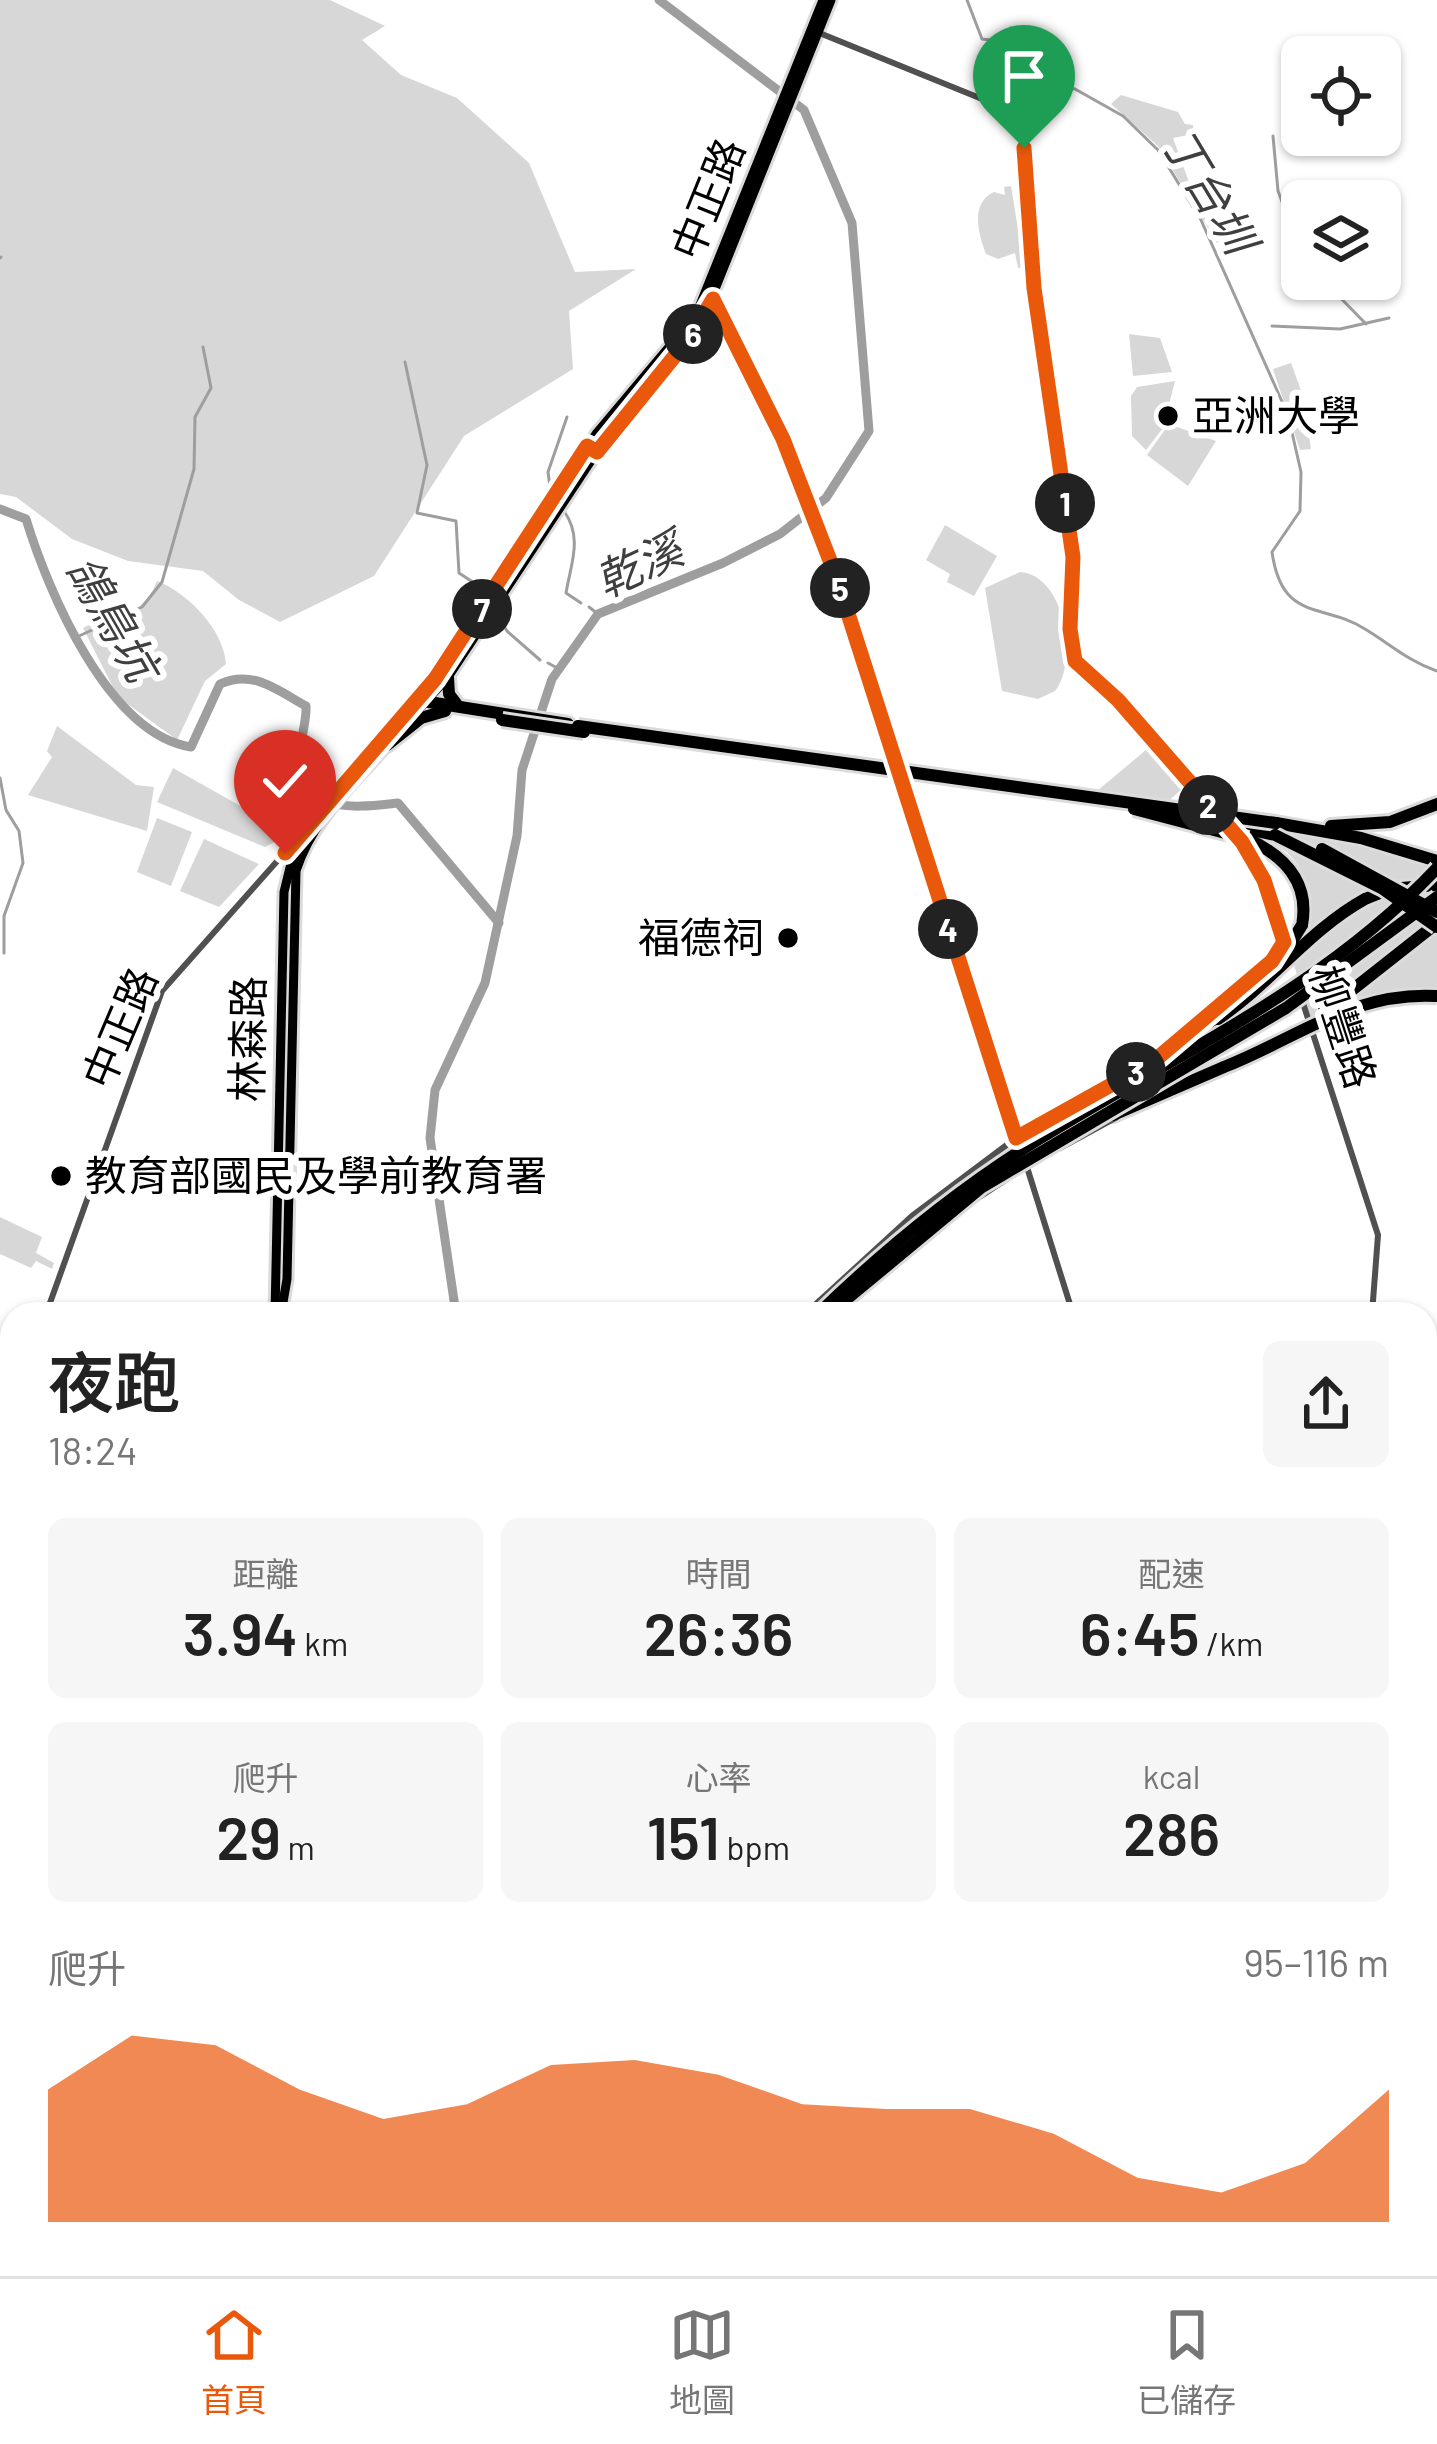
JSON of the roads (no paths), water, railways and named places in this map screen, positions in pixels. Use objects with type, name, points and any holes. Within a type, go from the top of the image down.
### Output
[{"type":"highway","points":[[448,677],[452,709]]},
{"type":"highway","points":[[421,702],[1276,829],[1365,826],[1437,804]]},
{"type":"highway","points":[[387,745],[421,718],[452,709]]},
{"type":"highway","points":[[502,716],[1361,838],[1437,861],[1369,934],[1306,982],[932,1212],[831,1302]]},
{"type":"highway","points":[[1134,809],[1248,839],[1282,860],[1300,887],[1304,916],[1291,946],[1218,1019]]},
{"type":"highway","points":[[1276,829],[1344,858],[1437,912]]},
{"type":"highway","points":[[1224,1067],[1346,994],[1437,925],[1276,829]]},
{"type":"highway","points":[[846,1302],[938,1220],[1262,986],[1328,922],[1365,898],[1390,889],[1437,885]]},
{"type":"highway","points":[[1038,1145],[1286,1008],[1437,897]]},
{"type":"highway","points":[[1038,1145],[1224,1067],[1345,1007],[1390,997],[1437,996]]},
{"type":"main road","points":[[816,32],[827,0]]},
{"type":"main road","name":"中正路","points":[[484,614],[592,449],[691,336],[816,32]]},
{"type":"main road","points":[[334,798],[448,677],[484,614]]},
{"type":"main road","points":[[334,798],[387,745],[484,614]]},
{"type":"main road","name":"中正路","points":[[301,842],[334,798]]},
{"type":"main road","name":"林森路","points":[[278,1302],[284,892],[301,842]]},
{"type":"street","name":"柳豐路","points":[[816,32],[1000,107],[1017,125],[1073,557],[1070,629],[1075,661],[1118,700],[1242,842],[1264,880],[1378,1234],[1373,1302]]},
{"type":"street","points":[[710,294],[783,439],[865,661],[1069,1302]]},
{"type":"street","name":"中正路","points":[[50,1302],[164,988],[301,842]]},
{"type":"street","points":[[818,1302],[879,1243],[1016,1138],[1154,1061],[1272,961],[1284,942]]},
{"type":"street","points":[[848,1302],[964,1207],[1027,1166],[1128,1111],[1252,1063],[1312,1031]]},
{"type":"waterway","name":"乾溪","points":[[454,1302],[430,1138],[435,1090],[485,983],[517,836],[522,770],[552,679],[598,614],[723,563],[780,534],[826,498],[869,431],[852,223],[804,110],[659,0]]},
{"type":"waterway","name":"丁台圳","points":[[967,0],[982,39],[1013,43],[1045,83],[1075,89],[1123,116],[1158,150],[1201,220],[1288,415],[1301,472],[1300,511],[1272,552],[1285,590],[1306,607],[1349,621],[1437,671]]},
{"type":"waterway","points":[[1273,136],[1281,199]]},
{"type":"waterway","points":[[1343,300],[1366,324]]},
{"type":"waterway","points":[[1272,326],[1340,329],[1389,318]]},
{"type":"waterway","points":[[79,636],[142,607],[162,582],[194,469],[195,417],[211,388],[203,347]]},
{"type":"waterway","points":[[405,362],[427,465],[417,513],[456,521],[459,573],[488,592]]},
{"type":"waterway","points":[[551,494],[548,472],[567,417]]},
{"type":"waterway","name":"鴿鳥坑","points":[[0,509],[26,519],[66,619],[108,688],[133,716],[161,736],[191,747],[220,684],[254,680],[285,694],[306,706],[300,762],[312,792],[323,800],[351,806],[398,803],[499,923]]},
{"type":"waterway","points":[[564,511],[574,541],[566,593],[581,603]]},
{"type":"waterway","points":[[589,607],[598,614]]},
{"type":"waterway","points":[[495,612],[507,631],[540,660]]},
{"type":"waterway","points":[[548,663],[559,669]]},
{"type":"waterway","points":[[0,778],[6,810],[19,831],[23,863],[4,916],[4,953]]},
{"type":"place","name":"亞洲大學","points":[[1168,416]]},
{"type":"place","name":"福德祠","points":[[788,938]]},
{"type":"place","name":"教育部國民及學前教育署","points":[[61,1176]]}]
